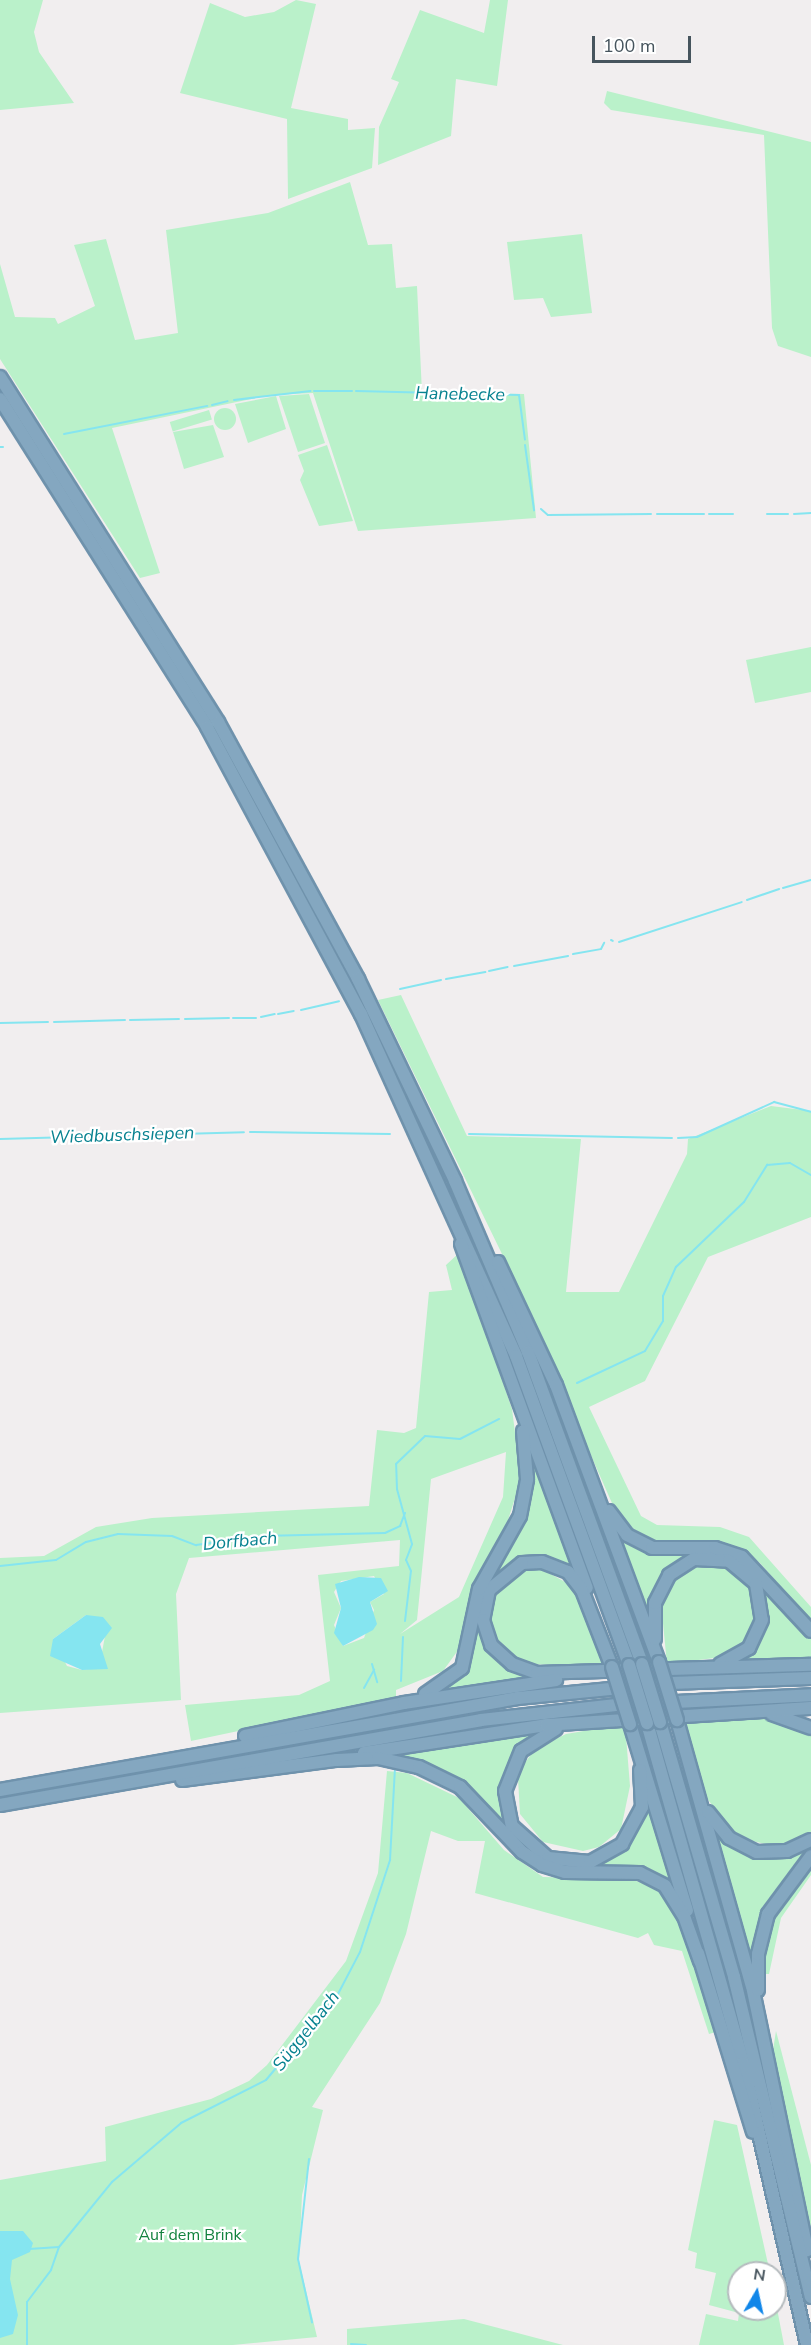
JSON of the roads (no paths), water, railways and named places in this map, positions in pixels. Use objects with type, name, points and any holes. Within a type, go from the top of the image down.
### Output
[{"type":"highway","points":[[0,377],[206,702],[455,1181],[580,1444],[611,1517],[627,1535],[652,1548],[715,1548],[741,1557],[811,1631]]},
{"type":"highway","points":[[0,399],[207,727],[356,989]]},
{"type":"highway","points":[[368,1013],[516,1356],[635,1665],[660,1722],[734,1977],[810,2290]]},
{"type":"highway","points":[[455,1181],[574,1473],[635,1665],[647,1723],[709,1931],[769,2172],[807,2345]]},
{"type":"highway","points":[[444,1192],[510,1386],[567,1530],[632,1730],[700,1961],[769,2172]]},
{"type":"highway","points":[[404,1703],[441,1687],[462,1668],[479,1589],[520,1516],[527,1450],[510,1386]]},
{"type":"highway","points":[[580,1444],[659,1662],[709,1814],[737,1844],[776,1852],[811,1840]]},
{"type":"highway","points":[[659,1662],[655,1603],[669,1575],[708,1557],[741,1567],[762,1603],[755,1640],[732,1660],[683,1668]]},
{"type":"highway","points":[[586,1675],[537,1673],[496,1653],[486,1636],[483,1613],[489,1590],[505,1572],[542,1562],[568,1572],[582,1590],[612,1667]]},
{"type":"highway","points":[[175,1757],[198,1746],[404,1703],[586,1675],[683,1668],[811,1665]]},
{"type":"highway","points":[[0,1790],[175,1757],[519,1698],[671,1683],[811,1678]]},
{"type":"highway","points":[[0,1805],[524,1714],[811,1695]]},
{"type":"highway","points":[[133,1782],[162,1783],[337,1760],[480,1733],[591,1720],[811,1708]]},
{"type":"highway","points":[[741,1711],[788,1717],[811,1728]]},
{"type":"highway","points":[[591,1720],[539,1735],[521,1751],[507,1778],[512,1826],[548,1858],[590,1862],[612,1853],[630,1835],[643,1797],[632,1730]]},
{"type":"highway","points":[[689,1758],[764,2036],[803,2219],[810,2290]]},
{"type":"highway","points":[[337,1760],[393,1760],[446,1779],[480,1804],[522,1852],[554,1870],[626,1870],[652,1878],[678,1903],[700,1961]]},
{"type":"highway","points":[[764,2036],[757,1972],[763,1930],[786,1884],[811,1856]]},
{"type":"water","points":[[359,1577],[381,1578],[388,1591],[370,1602],[377,1624],[373,1630],[343,1646],[334,1633],[341,1608],[335,1584]]},
{"type":"water","points":[[86,1615],[103,1617],[112,1628],[100,1644],[108,1669],[82,1670],[50,1656],[53,1639]]},
{"type":"water","points":[[0,2231],[23,2231],[33,2243],[30,2252],[12,2260],[10,2279],[18,2315],[13,2334],[0,2338]]},
{"type":"waterway","name":"Hanebecke","points":[[234,400],[310,391]]},
{"type":"waterway","name":"Hanebecke","points":[[314,391],[352,391]]},
{"type":"waterway","name":"Hanebecke","points":[[356,391],[519,395],[525,440]]},
{"type":"waterway","name":"Hanebecke","points":[[212,405],[228,401]]},
{"type":"waterway","name":"Hanebecke","points":[[64,434],[207,406]]},
{"type":"waterway","name":"Hanebecke","points":[[525,445],[534,510]]},
{"type":"waterway","name":"Hanebecke","points":[[541,509],[548,515],[651,514]]},
{"type":"waterway","name":"Hanebecke","points":[[794,514],[811,513]]},
{"type":"waterway","name":"Hanebecke","points":[[657,514],[704,514]]},
{"type":"waterway","name":"Hanebecke","points":[[709,514],[733,514]]},
{"type":"waterway","name":"Hanebecke","points":[[767,514],[788,514]]},
{"type":"waterway","points":[[783,888],[811,880]]},
{"type":"waterway","points":[[747,900],[779,889]]},
{"type":"waterway","points":[[619,942],[742,902]]},
{"type":"waterway","points":[[573,954],[601,949],[604,943]]},
{"type":"waterway","points":[[514,966],[568,956]]},
{"type":"waterway","points":[[489,971],[508,967]]},
{"type":"waterway","points":[[446,979],[485,972]]},
{"type":"waterway","points":[[400,989],[441,980]]},
{"type":"waterway","points":[[301,1010],[339,1001]]},
{"type":"waterway","points":[[278,1014],[294,1011]]},
{"type":"waterway","points":[[261,1017],[275,1014]]},
{"type":"waterway","points":[[185,1019],[229,1018]]},
{"type":"waterway","points":[[233,1018],[256,1018]]},
{"type":"waterway","points":[[130,1020],[179,1019]]},
{"type":"waterway","points":[[54,1022],[125,1020]]},
{"type":"waterway","points":[[0,1023],[48,1022]]},
{"type":"waterway","name":"Wiedbuschsiepen","points":[[678,1138],[697,1137],[774,1102],[811,1112]]},
{"type":"waterway","name":"Wiedbuschsiepen","points":[[0,1139],[244,1132]]},
{"type":"waterway","name":"Wiedbuschsiepen","points":[[250,1132],[390,1134]]},
{"type":"waterway","name":"Wiedbuschsiepen","points":[[469,1134],[672,1138]]},
{"type":"waterway","name":"Süggelbach","points":[[577,1383],[645,1351],[663,1321],[663,1296],[676,1267],[744,1202],[767,1165],[790,1163],[811,1175]]},
{"type":"waterway","name":"Süggelbach","points":[[405,1621],[411,1571],[406,1560],[412,1544],[397,1489],[396,1464],[425,1436],[460,1439],[499,1419]]},
{"type":"waterway","name":"Dorfbach","points":[[0,1566],[56,1560],[86,1542],[118,1534],[172,1536],[196,1545],[262,1536],[385,1533],[400,1526],[405,1513]]},
{"type":"waterway","name":"Süggelbach","points":[[401,1681],[403,1637]]},
{"type":"waterway","points":[[372,1664],[377,1682]]},
{"type":"waterway","points":[[364,1688],[374,1670]]},
{"type":"waterway","name":"Süggelbach","points":[[29,2249],[59,2247],[112,2182],[181,2123],[266,2080],[338,1994],[360,1952],[390,1860],[395,1767]]},
{"type":"waterway","points":[[309,2159],[298,2259],[312,2322]]},
{"type":"waterway","points":[[27,2345],[27,2302],[51,2270],[59,2247]]},
{"type":"waterway","points":[[351,2344],[366,2345]]},
{"type":"park label","name":"Auf dem Brink","points":[[190,2235]]}]
